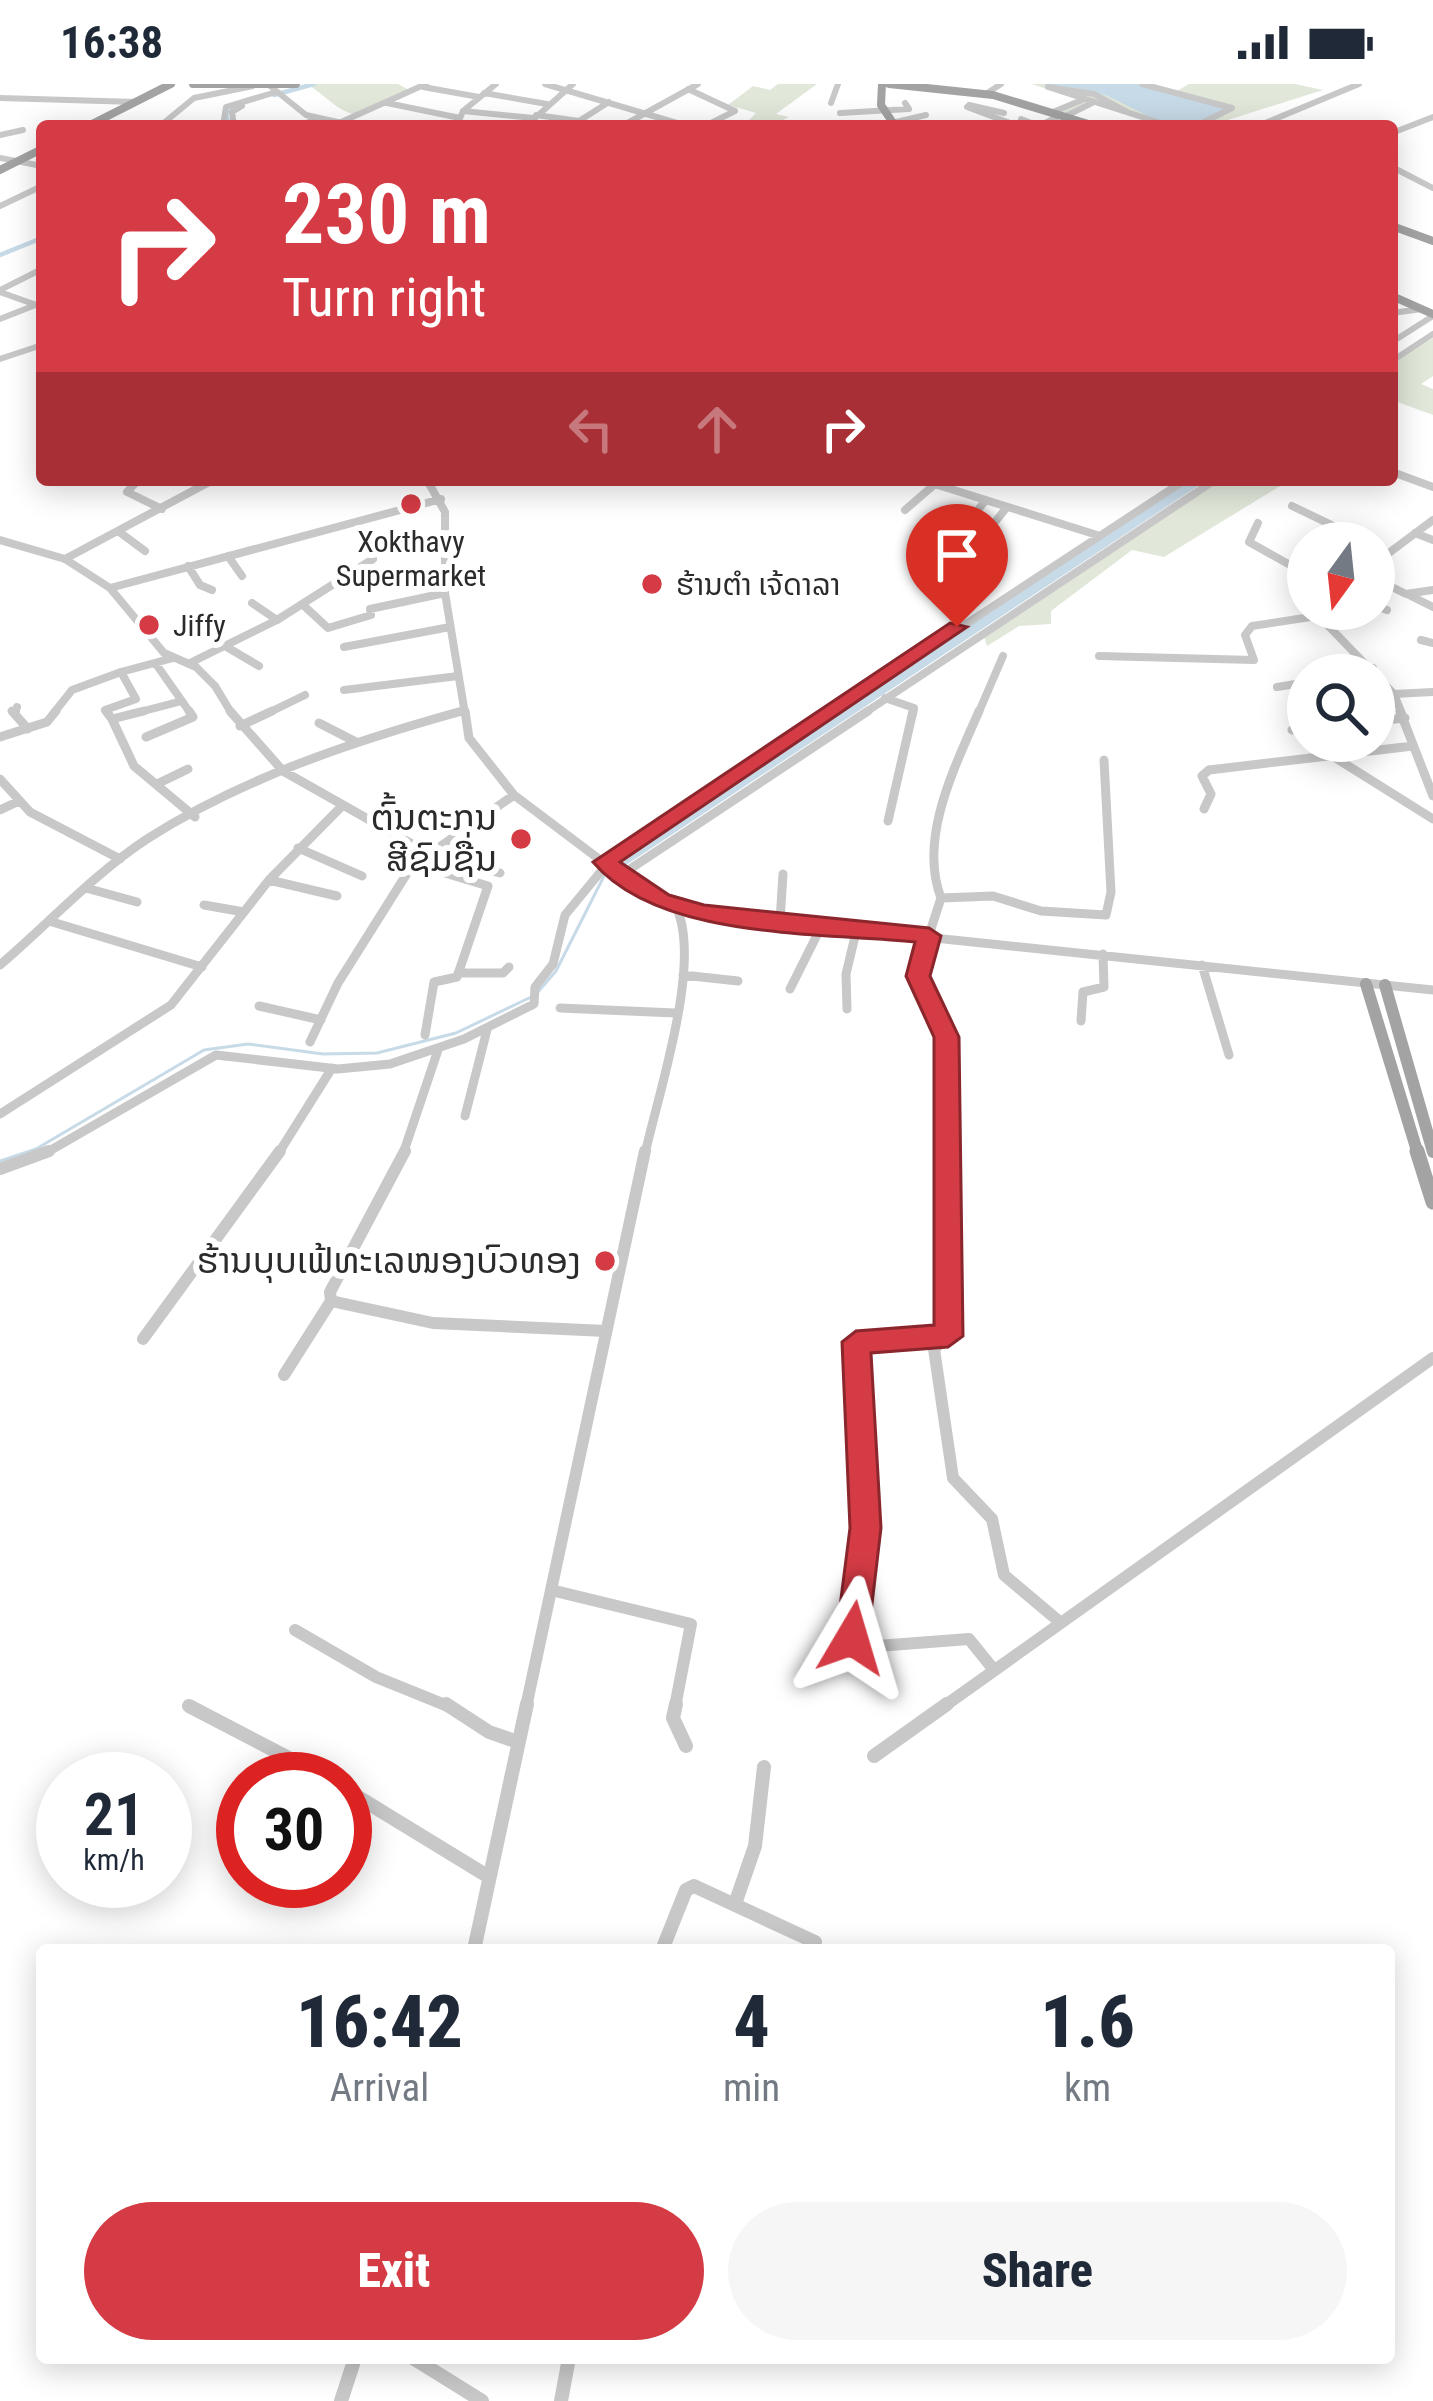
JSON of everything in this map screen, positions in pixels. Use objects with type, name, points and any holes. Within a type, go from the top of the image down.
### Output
[{"type":"main road","points":[[100,120],[171,84]]},
{"type":"main road","points":[[193,84],[252,85],[276,91],[296,84]]},
{"type":"main road","points":[[890,120],[884,113],[885,84],[992,87],[1001,97],[1077,120]]},
{"type":"main road","points":[[0,170],[36,152]]},
{"type":"main road","points":[[1398,228],[1433,241]]},
{"type":"main road","points":[[1398,299],[1433,315]]},
{"type":"main road","points":[[1366,984],[1433,1202]]},
{"type":"main road","points":[[1385,985],[1433,1152]]},
{"type":"street","points":[[460,118],[496,84]]},
{"type":"street","points":[[545,84],[666,120]]},
{"type":"street","points":[[531,120],[573,84]]},
{"type":"street","points":[[631,120],[698,84]]},
{"type":"street","points":[[831,103],[838,84]]},
{"type":"street","points":[[1036,84],[1151,120]]},
{"type":"street","points":[[1142,84],[1232,108],[1208,120]]},
{"type":"street","points":[[1272,120],[1359,84]]},
{"type":"street","points":[[167,120],[192,99],[252,85]]},
{"type":"street","points":[[346,120],[424,85],[548,104]]},
{"type":"street","points":[[688,89],[735,112],[718,120]]},
{"type":"street","points":[[1048,89],[1094,94],[1126,112]]},
{"type":"street","points":[[192,99],[226,107],[276,91]]},
{"type":"street","points":[[276,91],[326,120]]},
{"type":"street","points":[[232,120],[237,108],[276,91]]},
{"type":"street","points":[[988,107],[1001,97]]},
{"type":"street","points":[[0,98],[136,102]]},
{"type":"street","points":[[1050,120],[1082,100]]},
{"type":"street","points":[[581,120],[609,102]]},
{"type":"street","points":[[385,103],[460,118],[568,120]]},
{"type":"street","points":[[1060,114],[1092,103]]},
{"type":"street","points":[[840,112],[909,109],[905,104]]},
{"type":"street","points":[[224,120],[226,107]]},
{"type":"street","points":[[1004,112],[967,107],[1010,120]]},
{"type":"street","points":[[908,120],[926,115]]},
{"type":"street","points":[[1398,131],[1433,117]]},
{"type":"street","points":[[314,120],[318,118]]},
{"type":"street","points":[[0,135],[23,130]]},
{"type":"street","points":[[0,158],[36,165]]},
{"type":"street","points":[[1398,170],[1433,188]]},
{"type":"street","points":[[0,206],[36,189]]},
{"type":"street","points":[[0,291],[36,272]]},
{"type":"street","points":[[0,291],[36,304]]},
{"type":"street","points":[[0,319],[36,307]]},
{"type":"street","points":[[1398,312],[1422,309]]},
{"type":"street","points":[[1398,338],[1433,315]]},
{"type":"street","points":[[1398,357],[1433,334]]},
{"type":"street","points":[[0,359],[36,347]]},
{"type":"street","points":[[1398,474],[1433,488]]},
{"type":"street","points":[[132,486],[127,492],[130,496],[162,509]]},
{"type":"street","points":[[65,559],[203,486]]},
{"type":"street","points":[[432,486],[441,499],[445,593],[462,711],[476,749],[514,795],[530,802],[621,875],[675,905],[780,921],[1433,990]]},
{"type":"street","points":[[905,510],[932,486]]},
{"type":"street","points":[[940,486],[1096,536]]},
{"type":"street","points":[[0,1169],[37,1158],[216,1055],[236,1053],[332,1068],[379,1066],[487,1030],[536,993],[554,964],[569,907],[605,863],[1175,486]]},
{"type":"street","points":[[621,875],[1206,486]]},
{"type":"street","points":[[110,588],[441,499]]},
{"type":"street","points":[[963,529],[986,500]]},
{"type":"street","points":[[1292,506],[1325,522]]},
{"type":"street","points":[[994,522],[1007,507]]},
{"type":"street","points":[[1395,548],[1433,520]]},
{"type":"street","points":[[1258,523],[1249,542],[1287,563]]},
{"type":"street","points":[[118,531],[145,551]]},
{"type":"street","points":[[1415,533],[1433,540]]},
{"type":"street","points":[[0,540],[65,559],[110,588],[173,658],[190,663],[215,686],[240,726],[283,771],[340,808],[419,848],[500,873]]},
{"type":"street","points":[[228,556],[242,576]]},
{"type":"street","points":[[190,663],[277,620],[373,559]]},
{"type":"street","points":[[188,566],[200,585],[212,590]]},
{"type":"street","points":[[363,583],[444,570]]},
{"type":"street","points":[[1395,588],[1433,607]]},
{"type":"street","points":[[1406,594],[1433,590]]},
{"type":"street","points":[[302,604],[328,628],[372,615],[369,609],[445,593]]},
{"type":"street","points":[[252,603],[277,620]]},
{"type":"street","points":[[1099,656],[1256,659],[1246,642],[1247,629],[1287,619]]},
{"type":"street","points":[[344,647],[450,627]]},
{"type":"street","points":[[1334,630],[1359,654]]},
{"type":"street","points":[[1420,640],[1433,644]]},
{"type":"street","points":[[225,646],[259,666]]},
{"type":"street","points":[[1003,656],[961,753],[935,842],[932,877],[941,898],[918,976],[946,1037],[948,1336],[934,1349],[953,1478],[992,1519],[1004,1575],[1061,1623]]},
{"type":"street","points":[[0,737],[51,719],[71,690],[173,658]]},
{"type":"street","points":[[146,737],[193,717],[156,664]]},
{"type":"street","points":[[121,672],[136,699],[104,710],[134,766],[196,817]]},
{"type":"street","points":[[344,690],[458,676]]},
{"type":"street","points":[[1277,687],[1287,685]]},
{"type":"street","points":[[1395,694],[1433,692]]},
{"type":"street","points":[[240,726],[305,695]]},
{"type":"street","points":[[1395,696],[1433,796]]},
{"type":"street","points":[[885,698],[914,708],[888,821]]},
{"type":"street","points":[[112,719],[182,701]]},
{"type":"street","points":[[17,707],[12,711],[28,729]]},
{"type":"street","points":[[0,965],[120,859],[196,817],[283,771],[356,742],[462,711]]},
{"type":"street","points":[[1395,719],[1406,718]]},
{"type":"street","points":[[319,723],[356,742]]},
{"type":"street","points":[[1395,748],[1413,746]]},
{"type":"street","points":[[941,898],[993,898],[1063,914],[1106,915],[1112,892],[1104,760]]},
{"type":"street","points":[[1204,809],[1210,794],[1203,772],[1287,761]]},
{"type":"street","points":[[1342,762],[1433,819]]},
{"type":"street","points":[[157,784],[188,769]]},
{"type":"street","points":[[0,779],[19,801],[50,824],[120,859]]},
{"type":"street","points":[[310,1042],[415,864],[514,795]]},
{"type":"street","points":[[0,810],[19,801]]},
{"type":"street","points":[[0,1114],[165,1010],[269,880],[340,808]]},
{"type":"street","points":[[298,848],[362,876]]},
{"type":"street","points":[[415,864],[488,886],[458,973],[455,978],[434,982],[425,1035]]},
{"type":"street","points":[[780,921],[783,874]]},
{"type":"street","points":[[269,880],[338,896]]},
{"type":"street","points":[[86,888],[137,902]]},
{"type":"street","points":[[204,905],[244,912]]},
{"type":"street","points":[[475,1944],[683,976],[683,920],[675,905]]},
{"type":"street","points":[[49,921],[202,967]]},
{"type":"street","points":[[790,989],[822,925]]},
{"type":"street","points":[[847,1010],[846,974],[857,928]]},
{"type":"street","points":[[1082,1021],[1083,992],[1105,985],[1103,954]]},
{"type":"street","points":[[1202,965],[1229,1055]]},
{"type":"street","points":[[458,973],[506,973],[509,967]]},
{"type":"street","points":[[683,976],[738,981]]},
{"type":"street","points":[[259,1006],[321,1019]]},
{"type":"street","points":[[560,1008],[675,1013]]},
{"type":"street","points":[[465,1116],[487,1030]]},
{"type":"street","points":[[284,1375],[331,1300],[330,1292],[408,1145],[438,1050]]},
{"type":"street","points":[[143,1339],[305,1116],[332,1068]]},
{"type":"street","points":[[331,1300],[409,1320],[493,1329],[606,1330]]},
{"type":"street","points":[[948,1336],[856,1342],[866,1528],[852,1638],[864,1647],[969,1639],[994,1670]]},
{"type":"street","points":[[874,1756],[1433,1358]]},
{"type":"street","points":[[551,1590],[691,1624],[673,1718],[686,1746]]},
{"type":"street","points":[[295,1630],[376,1677],[435,1697],[490,1732],[518,1742]]},
{"type":"street","points":[[189,1706],[277,1752]]},
{"type":"street","points":[[735,1904],[755,1846],[764,1767]]},
{"type":"street","points":[[372,1806],[489,1877]]},
{"type":"street","points":[[665,1944],[689,1886],[815,1942]]},
{"type":"street","points":[[341,2401],[353,2364]]},
{"type":"street","points":[[423,2364],[482,2401]]},
{"type":"street","points":[[562,2401],[568,2364]]},
{"type":"shaded area","points":[[304,84],[398,84],[411,91],[352,114]]},
{"type":"shaded area","points":[[778,84],[817,84],[776,114],[789,117],[783,120],[749,120],[756,113],[728,105],[753,86],[770,90]]},
{"type":"shaded area","points":[[1032,84],[1149,84],[1177,91],[1189,84],[1295,84],[1323,90],[1228,120],[1143,120],[1093,104],[1070,115],[1053,110],[1076,99]]},
{"type":"shaded area","points":[[1433,338],[1433,376],[1421,384],[1433,389],[1433,415],[1398,402],[1398,360]]},
{"type":"shaded area","points":[[1211,486],[1280,486],[1164,557],[1132,550],[1051,611],[1051,624],[1019,626],[987,646],[984,636]]},
{"type":"water","points":[[1040,84],[1136,84],[1224,107],[1224,113],[1199,120],[1162,120],[1079,89]]},
{"type":"water","points":[[1182,486],[1198,486],[623,867],[611,861]]},
{"type":"waterway","points":[[274,95],[314,84]]},
{"type":"waterway","points":[[228,120],[226,114],[241,104]]},
{"type":"waterway","points":[[0,255],[36,240]]},
{"type":"waterway","points":[[537,993],[556,971],[604,876]]},
{"type":"waterway","points":[[0,1161],[36,1149],[204,1050],[248,1044],[323,1054],[377,1053],[456,1033],[529,998]]},
{"type":"place","name":"Xokthavy Supermarket","points":[[411,504]]},
{"type":"place","name":"ຮ້ານຕຳ ເຈ້ດາລາ","points":[[652,584]]},
{"type":"place","name":"Jiffy","points":[[149,625]]},
{"type":"place","name":"ຕົ້ນຕະກູນ ສີຊົມຊື່ນ","points":[[521,839]]},
{"type":"place","name":"ຮ້ານບຸບເຟ້ທະເລໜອງບົວທອງ","points":[[605,1261]]},
{"type":"route","points":[[852,1638],[866,1528],[856,1342],[948,1336],[946,1037],[944,1024],[918,976],[929,936],[704,913],[661,901],[604,862],[616,849],[678,813],[957,627]]}]
